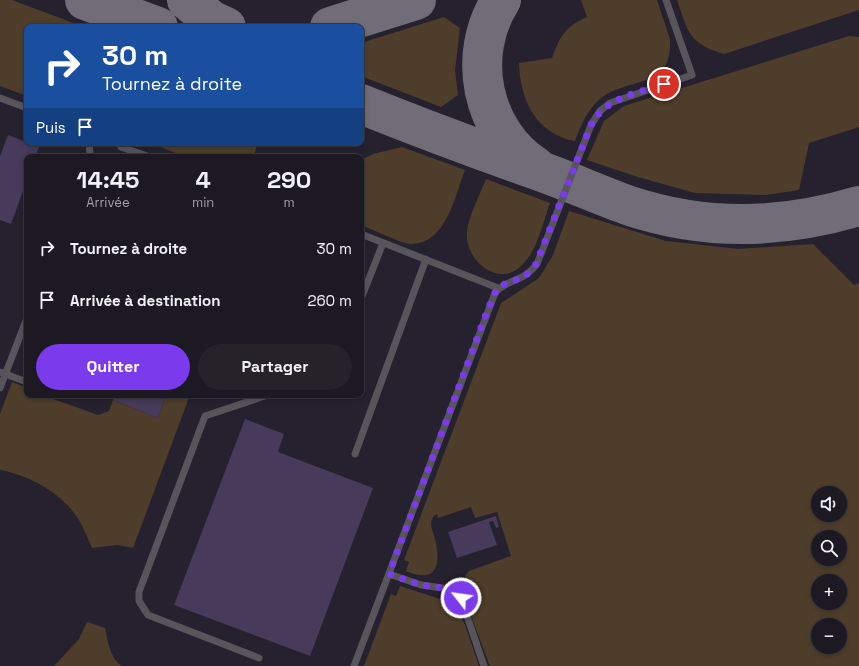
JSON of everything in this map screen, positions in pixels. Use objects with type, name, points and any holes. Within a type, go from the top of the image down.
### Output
[{"type":"lane","points":[[354,666],[488,309],[498,288],[525,276],[532,271],[536,264],[591,125],[600,111],[615,101],[692,75],[666,0]]},
{"type":"lane","points":[[0,98],[24,107]]},
{"type":"lane","points":[[121,147],[141,154]]},
{"type":"lane","points":[[364,235],[498,288]]},
{"type":"lane","points":[[364,291],[383,243]]},
{"type":"lane","points":[[355,454],[426,259]]},
{"type":"lane","points":[[0,388],[3,373],[24,325]]},
{"type":"lane","points":[[3,373],[24,381]]},
{"type":"lane","points":[[259,398],[205,416],[139,592],[139,601],[148,615],[259,658]]},
{"type":"lane","points":[[389,574],[421,585],[450,589],[461,598],[484,666]]},
{"type":"shaded area","points":[[0,0],[12,0],[76,24],[24,24],[24,95],[0,86]]},
{"type":"shaded area","points":[[581,0],[657,0],[670,39],[669,56],[664,67],[657,75],[647,80],[611,92],[595,103],[582,124],[575,141],[561,137],[540,123],[527,102],[520,77],[519,63],[552,58],[564,33],[573,25],[587,17]]},
{"type":"shaded area","points":[[677,0],[859,0],[859,10],[724,54],[703,46],[697,41],[687,29]]},
{"type":"shaded area","points":[[444,17],[460,28],[455,70],[458,95],[441,107],[364,77],[364,42]]},
{"type":"shaded area","points":[[849,36],[859,37],[859,127],[809,143],[799,190],[766,195],[695,193],[638,177],[587,160],[604,121],[624,106]]},
{"type":"shaded area","points":[[158,146],[256,146],[255,154],[178,154]]},
{"type":"shaded area","points":[[402,147],[465,170],[453,205],[441,228],[432,237],[422,242],[410,244],[393,239],[364,226],[364,158],[373,154]]},
{"type":"shaded area","points":[[486,179],[550,203],[540,235],[533,251],[523,264],[514,271],[504,274],[494,273],[477,261],[471,252],[468,242],[467,231],[470,218]]},
{"type":"shaded area","points":[[569,211],[666,241],[738,249],[813,244],[854,285],[859,283],[859,666],[490,666],[470,611],[464,578],[469,571],[511,556],[497,512],[475,518],[471,507],[438,518],[437,514],[433,517],[431,524],[435,537],[438,557],[434,570],[430,574],[424,575],[406,571],[409,562],[404,560],[501,303],[539,278],[553,255]]},
{"type":"shaded area","points":[[12,382],[24,387],[24,398],[50,398],[98,415],[109,411],[113,400],[158,418],[165,398],[189,398],[133,548],[118,545],[92,548],[79,520],[72,510],[55,494],[34,481],[0,470],[0,414]]},
{"type":"shaded area","points":[[400,586],[446,601],[456,613],[459,614],[465,625],[479,666],[364,666],[391,594],[396,596]]},
{"type":"shaded area","points":[[87,622],[105,628],[112,654],[122,666],[54,666],[79,639]]},
{"type":"building","points":[[8,135],[24,141],[24,146],[39,147],[36,154],[24,154],[24,188],[11,224],[0,220],[0,156]]},
{"type":"building","points":[[114,398],[165,398],[158,418],[113,400]]},
{"type":"building","points":[[245,419],[284,434],[278,452],[373,488],[310,656],[174,605]]},
{"type":"building","points":[[496,516],[499,527],[496,528],[493,521],[489,522],[497,545],[457,558],[448,532]]},
{"type":"taxiway","points":[[85,0],[150,24]]},
{"type":"taxiway","points":[[187,0],[211,20],[220,24]]},
{"type":"taxiway","points":[[340,24],[416,0]]},
{"type":"taxiway","points":[[501,0],[490,21],[484,44],[482,68],[485,91],[492,113],[502,133],[517,152],[536,167]]},
{"type":"taxiway","points":[[364,105],[630,206],[687,220],[744,224],[773,223],[830,214],[859,206]]},
{"type":"route","points":[[461,598],[450,589],[421,585],[389,574],[492,298],[498,288],[516,281],[532,271],[540,258],[595,117],[607,105],[615,101],[664,84]]}]
